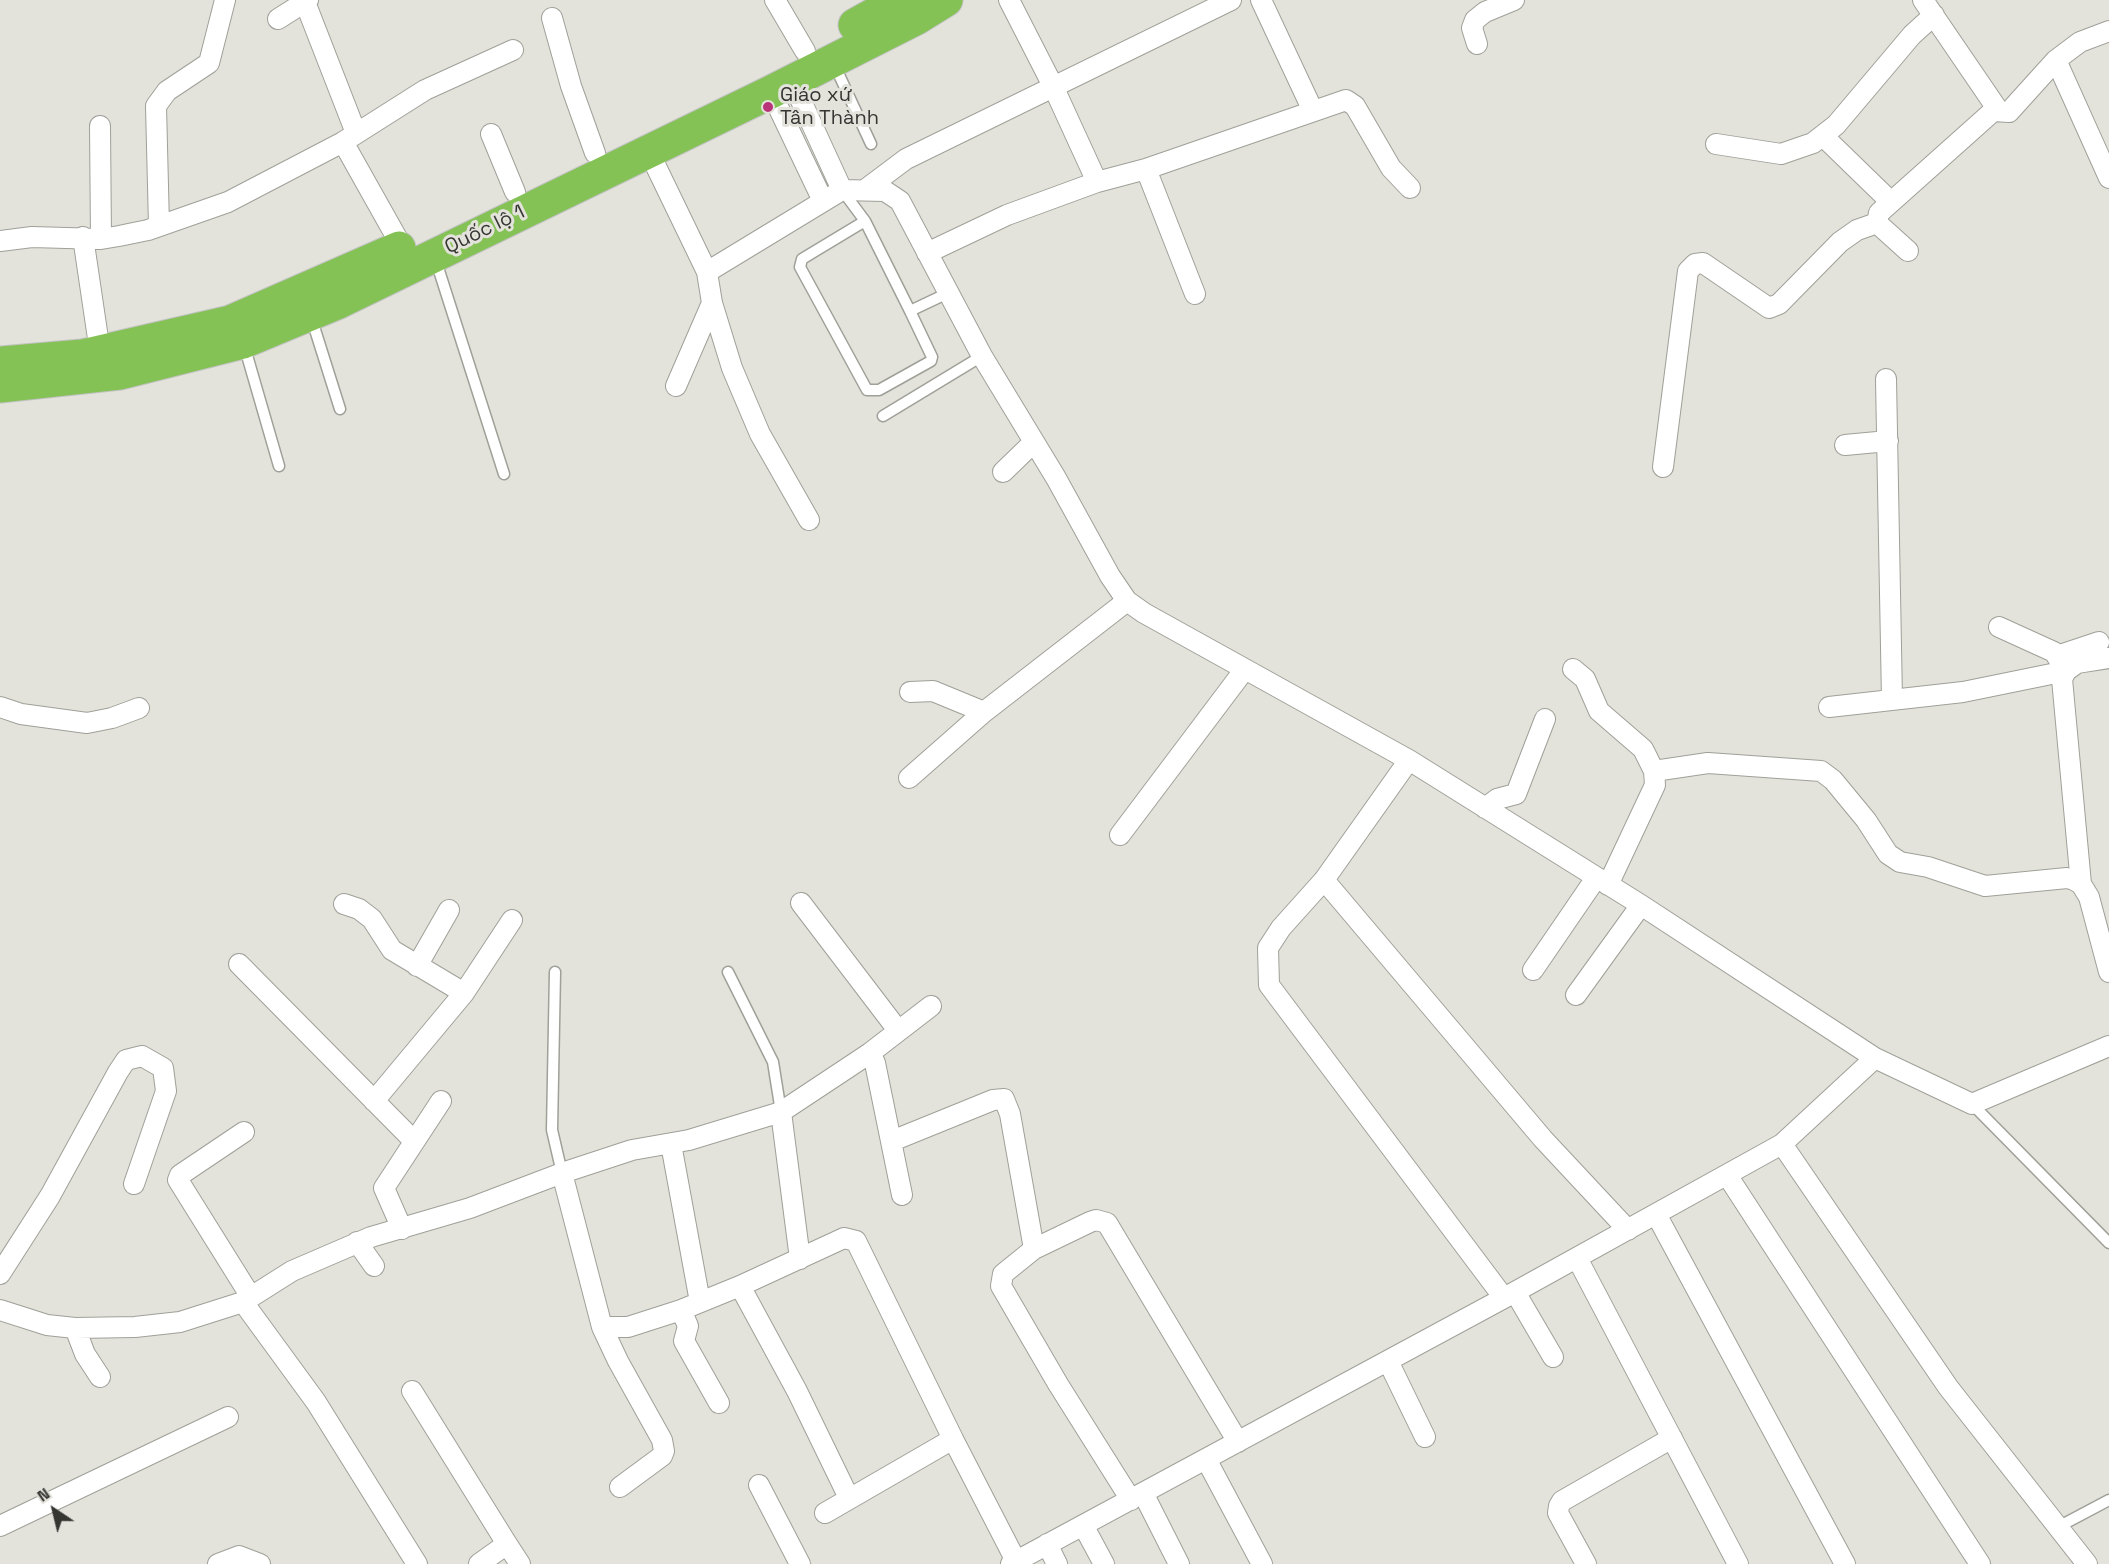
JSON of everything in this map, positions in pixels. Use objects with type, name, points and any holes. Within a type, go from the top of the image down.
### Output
[{"type":"highway","name":"Quốc lộ 1","points":[[0,386],[120,373],[243,342],[310,314],[781,87],[819,56],[900,0]]},
{"type":"highway","name":"Quốc lộ 1","points":[[0,363],[82,356],[230,322],[402,246],[595,153],[946,0]]},
{"type":"street","points":[[159,226],[156,106],[167,91],[209,63],[225,0]]},
{"type":"street","points":[[775,0],[819,56]]},
{"type":"street","points":[[1009,0],[1053,86],[1097,182]]},
{"type":"street","points":[[866,189],[906,159],[1231,0]]},
{"type":"street","points":[[1260,0],[1313,111]]},
{"type":"street","points":[[1477,44],[1472,28],[1475,20],[1485,12],[1514,0]]},
{"type":"street","points":[[278,19],[307,1],[349,137],[402,246]]},
{"type":"street","points":[[1716,144],[1781,154],[1823,136],[1857,102],[1912,35],[1928,8],[1998,110]]},
{"type":"street","points":[[552,18],[571,86],[595,153]]},
{"type":"street","points":[[1877,223],[1879,213],[1990,113],[1998,110],[2009,112],[2056,60],[2080,42],[2109,31]]},
{"type":"street","points":[[0,241],[32,237],[92,238],[159,226],[228,202],[349,137],[425,90],[513,50]]},
{"type":"street","points":[[2056,60],[2109,177]]},
{"type":"street","points":[[781,87],[842,190]]},
{"type":"street","points":[[781,87],[823,201]]},
{"type":"street","points":[[927,254],[1007,215],[1097,182],[1146,169],[1346,100],[1351,101],[1391,168],[1410,188]]},
{"type":"street","points":[[100,126],[92,238],[100,351]]},
{"type":"street","points":[[491,134],[515,192]]},
{"type":"street","points":[[1823,136],[1891,202]]},
{"type":"street","points":[[648,150],[707,272],[712,303],[732,368],[760,434],[808,520]]},
{"type":"street","points":[[1146,169],[1195,294]]},
{"type":"street","points":[[707,272],[842,190],[885,191],[900,201],[982,356],[1110,576],[1127,601],[1144,613],[1409,760],[1641,905],[1875,1058],[1972,1104],[2109,1046]]},
{"type":"street","points":[[1877,223],[1908,251]]},
{"type":"street","points":[[1663,467],[1688,271],[1695,264],[1703,263],[1769,308],[1779,304],[1840,242],[1857,230],[1877,223]]},
{"type":"street","points":[[676,386],[712,303]]},
{"type":"street","points":[[1886,379],[1892,700]]},
{"type":"street","points":[[1845,445],[1888,441]]},
{"type":"street","points":[[1003,472],[1034,442]]},
{"type":"street","points":[[909,778],[984,712],[1127,601]]},
{"type":"street","points":[[1999,627],[2046,647],[2061,664],[2062,699],[2081,884],[2089,897],[2109,972]]},
{"type":"street","points":[[1829,707],[1963,692],[2104,650]]},
{"type":"street","points":[[1120,835],[1245,669]]},
{"type":"street","points":[[1533,970],[1602,881],[1654,785],[1654,771],[1643,749],[1599,711],[1585,679],[1573,669]]},
{"type":"street","points":[[910,692],[933,691],[984,712]]},
{"type":"street","points":[[0,706],[21,714],[87,723],[112,718],[139,708]]},
{"type":"street","points":[[1485,808],[1497,799],[1516,794],[1545,719]]},
{"type":"street","points":[[1409,760],[1324,880],[1281,928],[1268,948],[1269,986],[1510,1295],[1553,1357]]},
{"type":"street","points":[[1654,771],[1708,763],[1821,771],[1833,780],[1866,820],[1888,854],[1900,862],[1928,867],[1985,886],[2067,878],[2081,884]]},
{"type":"street","points":[[1324,880],[1543,1139],[1628,1230]]},
{"type":"street","points":[[801,903],[897,1029]]},
{"type":"street","points":[[344,904],[365,913],[392,950],[464,993]]},
{"type":"street","points":[[1576,995],[1641,905]]},
{"type":"street","points":[[417,966],[449,910]]},
{"type":"street","points":[[374,1101],[464,993],[512,920]]},
{"type":"street","points":[[239,964],[414,1141]]},
{"type":"street","points":[[0,1310],[47,1325],[75,1328],[135,1327],[180,1322],[247,1299],[292,1271],[357,1242],[470,1208],[561,1173],[632,1150],[671,1144],[739,1127],[780,1112],[870,1053],[897,1029],[931,1006]]},
{"type":"street","points":[[870,1053],[875,1063],[902,1195]]},
{"type":"street","points":[[0,1274],[50,1197],[118,1072],[126,1060],[142,1056],[163,1068],[166,1091],[134,1184]]},
{"type":"street","points":[[602,1327],[628,1327],[681,1310],[740,1286],[844,1238],[855,1241],[1013,1563],[1510,1295],[1782,1144],[1875,1058]]},
{"type":"street","points":[[892,1141],[993,1100],[1004,1100],[1010,1114],[1034,1249]]},
{"type":"street","points":[[402,1228],[384,1188],[441,1101]]},
{"type":"street","points":[[780,1112],[800,1259]]},
{"type":"street","points":[[244,1132],[180,1175],[178,1180],[247,1299],[316,1402],[417,1564]]},
{"type":"street","points":[[671,1144],[700,1302]]},
{"type":"street","points":[[1782,1144],[1948,1387],[2087,1564]]},
{"type":"street","points":[[561,1173],[602,1327],[618,1361],[662,1440],[664,1451],[662,1456],[620,1487]]},
{"type":"street","points":[[1727,1175],[1980,1564]]},
{"type":"street","points":[[1656,1214],[1845,1564]]},
{"type":"street","points":[[1179,1564],[1137,1496],[1058,1384],[1001,1286],[1003,1274],[1034,1249],[1090,1222],[1096,1220],[1107,1223],[1238,1442]]},
{"type":"street","points":[[357,1242],[374,1266]]},
{"type":"street","points":[[1577,1258],[1738,1564]]},
{"type":"street","points":[[740,1286],[797,1391],[849,1498]]},
{"type":"street","points":[[681,1310],[688,1328],[684,1341],[719,1403]]},
{"type":"street","points":[[75,1328],[80,1344],[100,1377]]},
{"type":"street","points":[[1388,1361],[1425,1437]]},
{"type":"street","points":[[412,1391],[519,1564]]},
{"type":"street","points":[[0,1527],[228,1417]]},
{"type":"street","points":[[1586,1564],[1558,1513],[1559,1506],[1672,1438]]},
{"type":"street","points":[[825,1513],[953,1440]]},
{"type":"street","points":[[1206,1459],[1262,1564]]},
{"type":"street","points":[[759,1485],[800,1564]]},
{"type":"street","points":[[1083,1525],[1104,1564]]},
{"type":"street","points":[[479,1564],[507,1544]]},
{"type":"street","points":[[1047,1544],[1057,1564]]},
{"type":"street","points":[[218,1564],[239,1556],[260,1564]]},
{"type":"lane","points":[[819,56],[871,144]]},
{"type":"lane","points":[[842,190],[865,221],[932,357],[931,361],[879,390],[867,390],[800,267],[802,259],[865,221]]},
{"type":"lane","points":[[434,255],[504,474]]},
{"type":"lane","points":[[910,311],[948,293]]},
{"type":"lane","points":[[310,314],[340,408]]},
{"type":"lane","points":[[243,342],[279,466]]},
{"type":"lane","points":[[883,416],[982,356]]},
{"type":"lane","points":[[555,972],[552,1130],[561,1173]]},
{"type":"lane","points":[[728,972],[773,1062],[780,1112]]},
{"type":"lane","points":[[1972,1104],[2109,1244]]},
{"type":"lane","points":[[2058,1527],[2109,1500]]},
{"type":"place","name":"Giáo xứ Tân Thành","points":[[768,107]]}]
